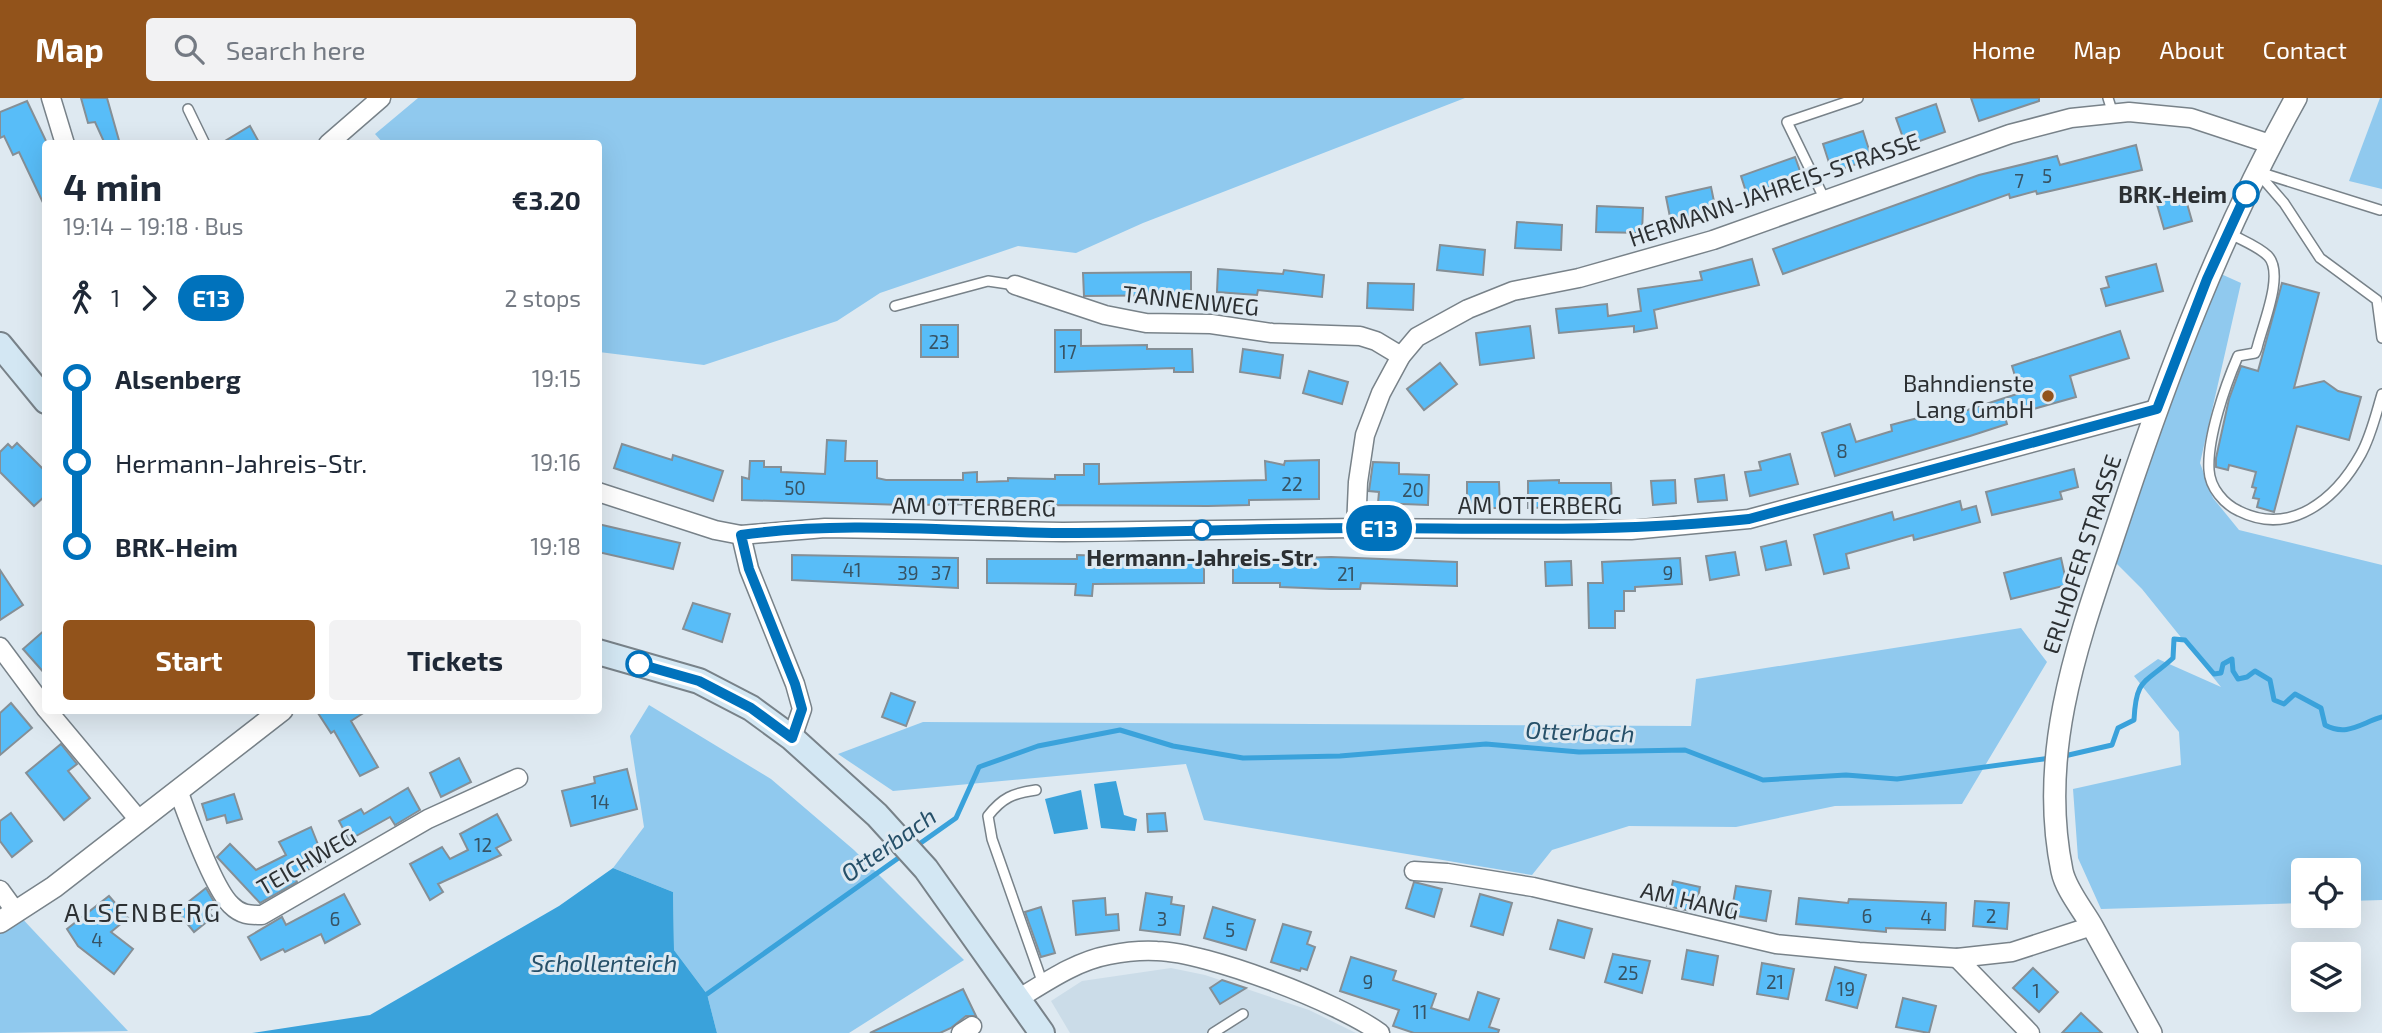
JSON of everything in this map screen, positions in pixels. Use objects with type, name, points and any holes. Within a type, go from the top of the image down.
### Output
[{"type":"main road","points":[[0,345],[42,396]]},
{"type":"main road","points":[[602,653],[699,681],[751,708],[792,738],[877,816],[926,869],[1042,1033]]},
{"type":"street","points":[[51,98],[64,140]]},
{"type":"street","points":[[333,140],[381,98]]},
{"type":"street","name":"ERLHOFER STRASSE","points":[[2151,1033],[2063,876],[2056,839],[2054,785],[2058,742],[2073,660],[2096,580],[2157,409],[2228,233],[2270,144],[2296,98]]},
{"type":"street","name":"HERMANN-JAHREIS-STRASSE","points":[[1356,528],[1358,482],[1365,435],[1381,393],[1401,356],[1417,337],[1468,309],[1513,291],[1579,278],[1713,240],[2010,134],[2111,106],[2191,118],[2270,144]]},
{"type":"street","name":"TANNENWEG","points":[[1015,285],[1105,315],[1132,320],[1360,336],[1376,341],[1401,356]]},
{"type":"street","name":"AM OTTERBERG","points":[[602,493],[715,530],[741,535],[825,528],[1063,533],[1356,528],[1631,530],[1749,519],[2157,409]]},
{"type":"street","points":[[741,535],[749,569],[795,684],[802,709],[792,738]]},
{"type":"street","points":[[0,647],[42,705]]},
{"type":"street","points":[[49,714],[139,820]]},
{"type":"street","points":[[0,890],[8,917],[277,714]]},
{"type":"street","name":"TEICHWEG","points":[[178,790],[195,837],[230,904],[245,915],[262,915],[428,819],[518,778]]},
{"type":"street","name":"AM HANG","points":[[1413,871],[1447,873],[1533,887],[1776,944],[1957,958],[2012,952],[2092,926]]},
{"type":"street","points":[[1018,999],[1061,973],[1106,956],[1159,950],[1254,975],[1332,1005],[1380,1033]]},
{"type":"street","points":[[1957,958],[2030,1033]]},
{"type":"lane","points":[[1825,200],[1787,122],[1858,98]]},
{"type":"lane","points":[[188,109],[203,140]]},
{"type":"lane","points":[[2257,172],[2380,210]]},
{"type":"lane","points":[[2257,172],[2284,203],[2320,258],[2377,300],[2382,338]]},
{"type":"lane","points":[[2228,233],[2268,257],[2274,268],[2274,282],[2257,348],[2255,353],[2238,356],[2211,444],[2208,472],[2215,490],[2231,507],[2255,519],[2279,522],[2305,513],[2334,490],[2360,455],[2382,394]]},
{"type":"lane","name":"TANNENWEG","points":[[895,306],[988,281],[1015,285]]},
{"type":"lane","points":[[1036,790],[1018,792],[1001,800],[988,816],[992,839],[1043,984]]},
{"type":"lane","points":[[1213,1033],[1243,1014]]},
{"type":"shaded area","points":[[418,98],[1465,98],[1143,223],[1076,253],[1018,246],[880,293],[837,321],[704,365],[602,352],[602,140],[380,140],[375,134]]},
{"type":"shaded area","points":[[2382,98],[2382,189],[2349,181]]},
{"type":"shaded area","points":[[2221,274],[2241,283],[2200,463],[2213,498],[2239,530],[2382,565],[2382,900],[2361,901],[2361,858],[2291,858],[2291,903],[2101,909],[2078,858],[2073,789],[2181,765],[2179,732],[2134,676],[2158,659],[2221,687],[2142,589],[2112,559]]},
{"type":"shaded area","points":[[2021,628],[2047,662],[1962,804],[1835,806],[1736,827],[1629,826],[1552,850],[1532,875],[1204,820],[1186,764],[893,791],[838,754],[923,722],[1691,726],[1696,679]]},
{"type":"shaded area","points":[[649,705],[771,779],[854,850],[964,960],[849,1033],[717,1033],[707,994],[674,950],[673,892],[613,868],[644,827],[630,736]]},
{"type":"shaded area","points":[[16,912],[128,1031],[0,1033],[0,922]]},
{"type":"shaded area","points":[[1171,968],[1205,975],[1309,1010],[1356,1033],[1070,1033],[1051,1001],[1082,981]]},
{"type":"water","points":[[1116,781],[1124,815],[1137,819],[1135,831],[1101,828],[1094,784]]},
{"type":"water","points":[[1081,790],[1088,829],[1054,834],[1045,799]]},
{"type":"water","name":"Schollenteich","points":[[613,868],[673,892],[674,950],[707,994],[717,1033],[252,1033],[370,1015],[559,906]]},
{"type":"building","points":[[81,98],[107,98],[119,140],[103,140],[95,122],[88,123]]},
{"type":"building","points":[[1971,98],[2039,98],[2039,101],[1979,121]]},
{"type":"building","points":[[27,101],[46,140],[42,140],[42,201],[19,152],[13,155],[4,136],[0,138],[0,112]]},
{"type":"building","points":[[1936,104],[1945,132],[1906,146],[1896,118]]},
{"type":"building","points":[[250,126],[258,140],[227,140]]},
{"type":"building","points":[[1863,131],[1872,159],[1832,172],[1823,144]]},
{"type":"building","points":[[2136,145],[2142,170],[2037,194],[2036,191],[2010,198],[2009,194],[1783,274],[1773,249],[1979,175],[2057,156],[2060,165]]},
{"type":"building","points":[[1795,157],[1804,182],[1783,189],[1782,183],[1747,195],[1741,176]]},
{"type":"building","points":[[1711,187],[1716,211],[1671,222],[1666,197]]},
{"type":"building","points":[[2184,193],[2192,221],[2164,229],[2156,201]]},
{"type":"building","points":[[1597,206],[1643,208],[1642,233],[1596,232]]},
{"type":"building","points":[[1517,222],[1562,225],[1561,250],[1515,248]]},
{"type":"building","points":[[1440,245],[1485,250],[1483,275],[1437,270]]},
{"type":"building","points":[[1752,259],[1759,285],[1654,310],[1657,328],[1634,332],[1634,326],[1559,333],[1556,309],[1607,304],[1608,316],[1641,311],[1638,289],[1702,280],[1700,272]]},
{"type":"building","points":[[2156,264],[2163,291],[2106,306],[2101,289],[2109,287],[2106,277]]},
{"type":"building","points":[[1218,269],[1283,274],[1284,270],[1324,275],[1322,297],[1258,290],[1257,295],[1217,292]]},
{"type":"building","points":[[1191,272],[1191,295],[1084,296],[1083,273]]},
{"type":"building","points":[[1368,283],[1414,284],[1413,310],[1367,308]]},
{"type":"building","points":[[2282,283],[2319,293],[2294,388],[2324,381],[2338,391],[2361,397],[2349,440],[2297,426],[2274,512],[2257,507],[2259,499],[2253,498],[2256,488],[2252,487],[2256,472],[2229,465],[2228,470],[2216,467],[2216,458],[2229,399],[2241,366],[2258,371]]},
{"type":"building","points":[[921,325],[958,325],[958,357],[921,357]]},
{"type":"building","points":[[1530,326],[1534,358],[1480,365],[1476,333]]},
{"type":"building","points":[[1055,330],[1081,330],[1081,346],[1147,345],[1147,349],[1192,349],[1193,372],[1174,372],[1174,368],[1055,372]]},
{"type":"building","points":[[2120,331],[2129,358],[2070,376],[2076,397],[2005,417],[2007,424],[1835,476],[1822,433],[1850,424],[1856,442],[1892,431],[1891,425],[1954,409],[1955,414],[2020,393],[2012,366]]},
{"type":"building","points":[[1243,349],[1283,355],[1280,378],[1240,372]]},
{"type":"building","points":[[1440,363],[1457,384],[1424,410],[1407,389]]},
{"type":"building","points":[[1309,371],[1348,382],[1342,404],[1303,393]]},
{"type":"building","points":[[827,440],[846,441],[845,461],[877,461],[877,478],[886,480],[963,480],[963,473],[977,472],[977,482],[1008,481],[1008,478],[1055,479],[1055,475],[1084,475],[1084,464],[1099,464],[1099,484],[1266,480],[1265,461],[1284,465],[1285,461],[1319,460],[1319,499],[1249,500],[1249,505],[1208,506],[1028,505],[1028,512],[1010,512],[1010,504],[904,505],[742,500],[742,477],[749,479],[750,461],[764,461],[764,467],[781,467],[781,472],[825,474]]},
{"type":"building","points":[[17,443],[42,468],[42,499],[34,506],[0,472],[0,452],[8,444],[12,448]]},
{"type":"building","points":[[622,444],[672,460],[673,455],[723,471],[713,501],[614,468]]},
{"type":"building","points":[[1790,454],[1798,484],[1750,496],[1745,472],[1761,470],[1759,462]]},
{"type":"building","points":[[1373,462],[1399,463],[1399,474],[1429,475],[1428,505],[1378,503],[1379,492],[1369,491]]},
{"type":"building","points":[[2074,469],[2078,487],[2060,492],[2062,499],[1992,515],[1986,492]]},
{"type":"building","points":[[1724,475],[1727,500],[1698,502],[1695,479]]},
{"type":"building","points":[[1559,480],[1559,483],[1611,483],[1612,506],[1528,508],[1528,481]]},
{"type":"building","points":[[1675,480],[1676,503],[1653,505],[1651,481]]},
{"type":"building","points":[[1467,482],[1499,482],[1500,508],[1467,508]]},
{"type":"building","points":[[1960,501],[1962,510],[1976,506],[1980,522],[1914,540],[1913,535],[1846,554],[1849,568],[1824,574],[1814,535],[1892,512],[1894,520]]},
{"type":"building","points":[[602,525],[680,543],[673,569],[602,553]]},
{"type":"building","points":[[1786,541],[1791,565],[1766,570],[1761,547]]},
{"type":"building","points":[[1735,552],[1739,575],[1710,580],[1706,556]]},
{"type":"building","points":[[792,555],[958,558],[958,588],[792,580]]},
{"type":"building","points":[[1077,555],[1104,556],[1104,559],[1204,558],[1204,583],[1093,584],[1092,596],[1075,595],[1076,584],[987,583],[987,559],[1077,559]]},
{"type":"building","points":[[1331,557],[1457,562],[1457,586],[1361,583],[1360,589],[1331,589],[1280,587],[1280,583],[1233,583],[1233,560]]},
{"type":"building","points":[[1680,558],[1682,584],[1635,587],[1635,591],[1624,591],[1624,611],[1615,611],[1615,628],[1589,628],[1588,583],[1603,583],[1602,562]]},
{"type":"building","points":[[2061,558],[2067,585],[2011,599],[2004,573]]},
{"type":"building","points":[[1571,561],[1572,585],[1546,586],[1545,562]]},
{"type":"building","points":[[0,570],[23,605],[0,620]]},
{"type":"building","points":[[693,603],[730,614],[722,642],[683,629]]},
{"type":"building","points":[[42,632],[42,670],[23,649]]},
{"type":"building","points":[[891,693],[915,702],[906,726],[882,717]]},
{"type":"building","points":[[11,703],[32,728],[0,755],[0,713]]},
{"type":"building","points":[[319,714],[362,714],[351,721],[378,767],[360,776],[334,731],[331,733]]},
{"type":"building","points":[[61,744],[77,764],[68,771],[90,798],[64,820],[26,773]]},
{"type":"building","points":[[459,758],[471,782],[441,797],[430,773]]},
{"type":"building","points":[[627,769],[637,809],[571,826],[562,791],[595,783],[594,777]]},
{"type":"building","points":[[408,788],[420,810],[395,825],[390,817],[349,840],[339,821],[361,809],[364,814]]},
{"type":"building","points":[[234,794],[242,819],[227,823],[225,815],[207,820],[202,804]]},
{"type":"building","points":[[11,813],[32,841],[12,857],[0,841],[0,821]]},
{"type":"building","points":[[1165,813],[1167,831],[1148,832],[1147,814]]},
{"type":"building","points":[[497,814],[511,840],[496,848],[501,855],[438,884],[443,892],[430,900],[410,864],[442,847],[450,859],[468,850],[460,834]]},
{"type":"building","points":[[311,827],[325,862],[294,876],[297,882],[260,903],[217,857],[230,844],[256,870],[286,855],[279,842]]},
{"type":"building","points":[[1673,881],[1700,887],[1695,912],[1667,906]]},
{"type":"building","points":[[1414,882],[1442,889],[1434,917],[1406,908]]},
{"type":"building","points":[[1736,886],[1771,891],[1766,921],[1731,915]]},
{"type":"building","points":[[206,888],[216,905],[208,912],[213,917],[194,932],[177,911]]},
{"type":"building","points":[[1146,893],[1172,897],[1171,904],[1184,906],[1180,935],[1140,930]]},
{"type":"building","points":[[344,894],[360,924],[325,943],[321,934],[285,952],[283,949],[261,960],[248,937],[282,917],[286,925]]},
{"type":"building","points":[[1480,894],[1512,903],[1503,935],[1471,926]]},
{"type":"building","points":[[109,896],[128,918],[111,932],[133,949],[114,974],[78,946],[67,929]]},
{"type":"building","points":[[1105,898],[1106,915],[1118,914],[1119,930],[1076,935],[1073,901]]},
{"type":"building","points":[[1799,898],[1848,903],[1849,899],[1946,903],[1945,930],[1886,928],[1886,932],[1796,924]]},
{"type":"building","points":[[1975,901],[2009,903],[2007,929],[1973,926]]},
{"type":"building","points":[[1041,907],[1055,953],[1041,957],[1025,912]]},
{"type":"building","points":[[1213,907],[1255,920],[1246,950],[1204,938]]},
{"type":"building","points":[[1558,920],[1592,929],[1584,958],[1550,949]]},
{"type":"building","points":[[1283,924],[1311,932],[1307,944],[1315,947],[1307,970],[1301,968],[1300,971],[1271,962]]},
{"type":"building","points":[[1687,950],[1718,956],[1713,985],[1682,979]]},
{"type":"building","points":[[1613,954],[1650,961],[1642,993],[1605,982]]},
{"type":"building","points":[[1351,957],[1396,971],[1393,980],[1436,994],[1431,1008],[1469,1020],[1478,992],[1499,999],[1489,1027],[1499,1030],[1498,1033],[1414,1033],[1393,1026],[1399,1010],[1340,991]]},
{"type":"building","points":[[1762,963],[1794,969],[1788,999],[1757,994]]},
{"type":"building","points":[[1835,967],[1866,975],[1857,1008],[1826,1000]]},
{"type":"building","points":[[2033,968],[2058,992],[2039,1012],[2013,988]]},
{"type":"building","points":[[1222,980],[1246,988],[1220,1004],[1210,988]]},
{"type":"building","points":[[963,989],[976,1016],[966,1016],[951,1028],[940,1033],[870,1033]]},
{"type":"building","points":[[1903,998],[1936,1006],[1929,1033],[1896,1027]]},
{"type":"building","points":[[2081,1013],[2102,1033],[2062,1033]]},
{"type":"waterway","name":"Otterbach","points":[[2060,757],[2112,745],[2118,728],[2134,720],[2140,688],[2173,658],[2174,639],[2185,640],[2214,674],[2221,673],[2223,664],[2232,659],[2233,671],[2238,679],[2255,671],[2270,680],[2274,700],[2284,704],[2295,694],[2321,708],[2325,725],[2340,730],[2354,728],[2382,717]]},
{"type":"waterway","name":"Otterbach","points":[[915,847],[956,818],[979,767],[1038,746],[1120,730],[1173,746],[1243,758],[1340,756],[1486,744],[1579,752],[1685,750],[1763,780],[1846,775],[1897,779],[2051,758]]},
{"type":"waterway","name":"Otterbach","points":[[707,994],[904,854]]},
{"type":"bus line","name":"E13","points":[[639,664],[699,681],[751,708],[792,738],[802,709],[795,684],[749,569],[741,535],[825,528],[1063,533],[1356,528],[1631,530],[1689,526],[1749,519],[1814,503],[2157,409],[2207,279],[2246,194]]},
{"type":"place","name":"BRK-Heim","points":[[2246,194]]},
{"type":"place","name":"Bahndienste Lang GmbH","points":[[2048,396]]},
{"type":"place","name":"Hermann-Jahreis-Str.","points":[[1202,530]]},
{"type":"district","name":"ALSENBERG","points":[[143,911]]}]
